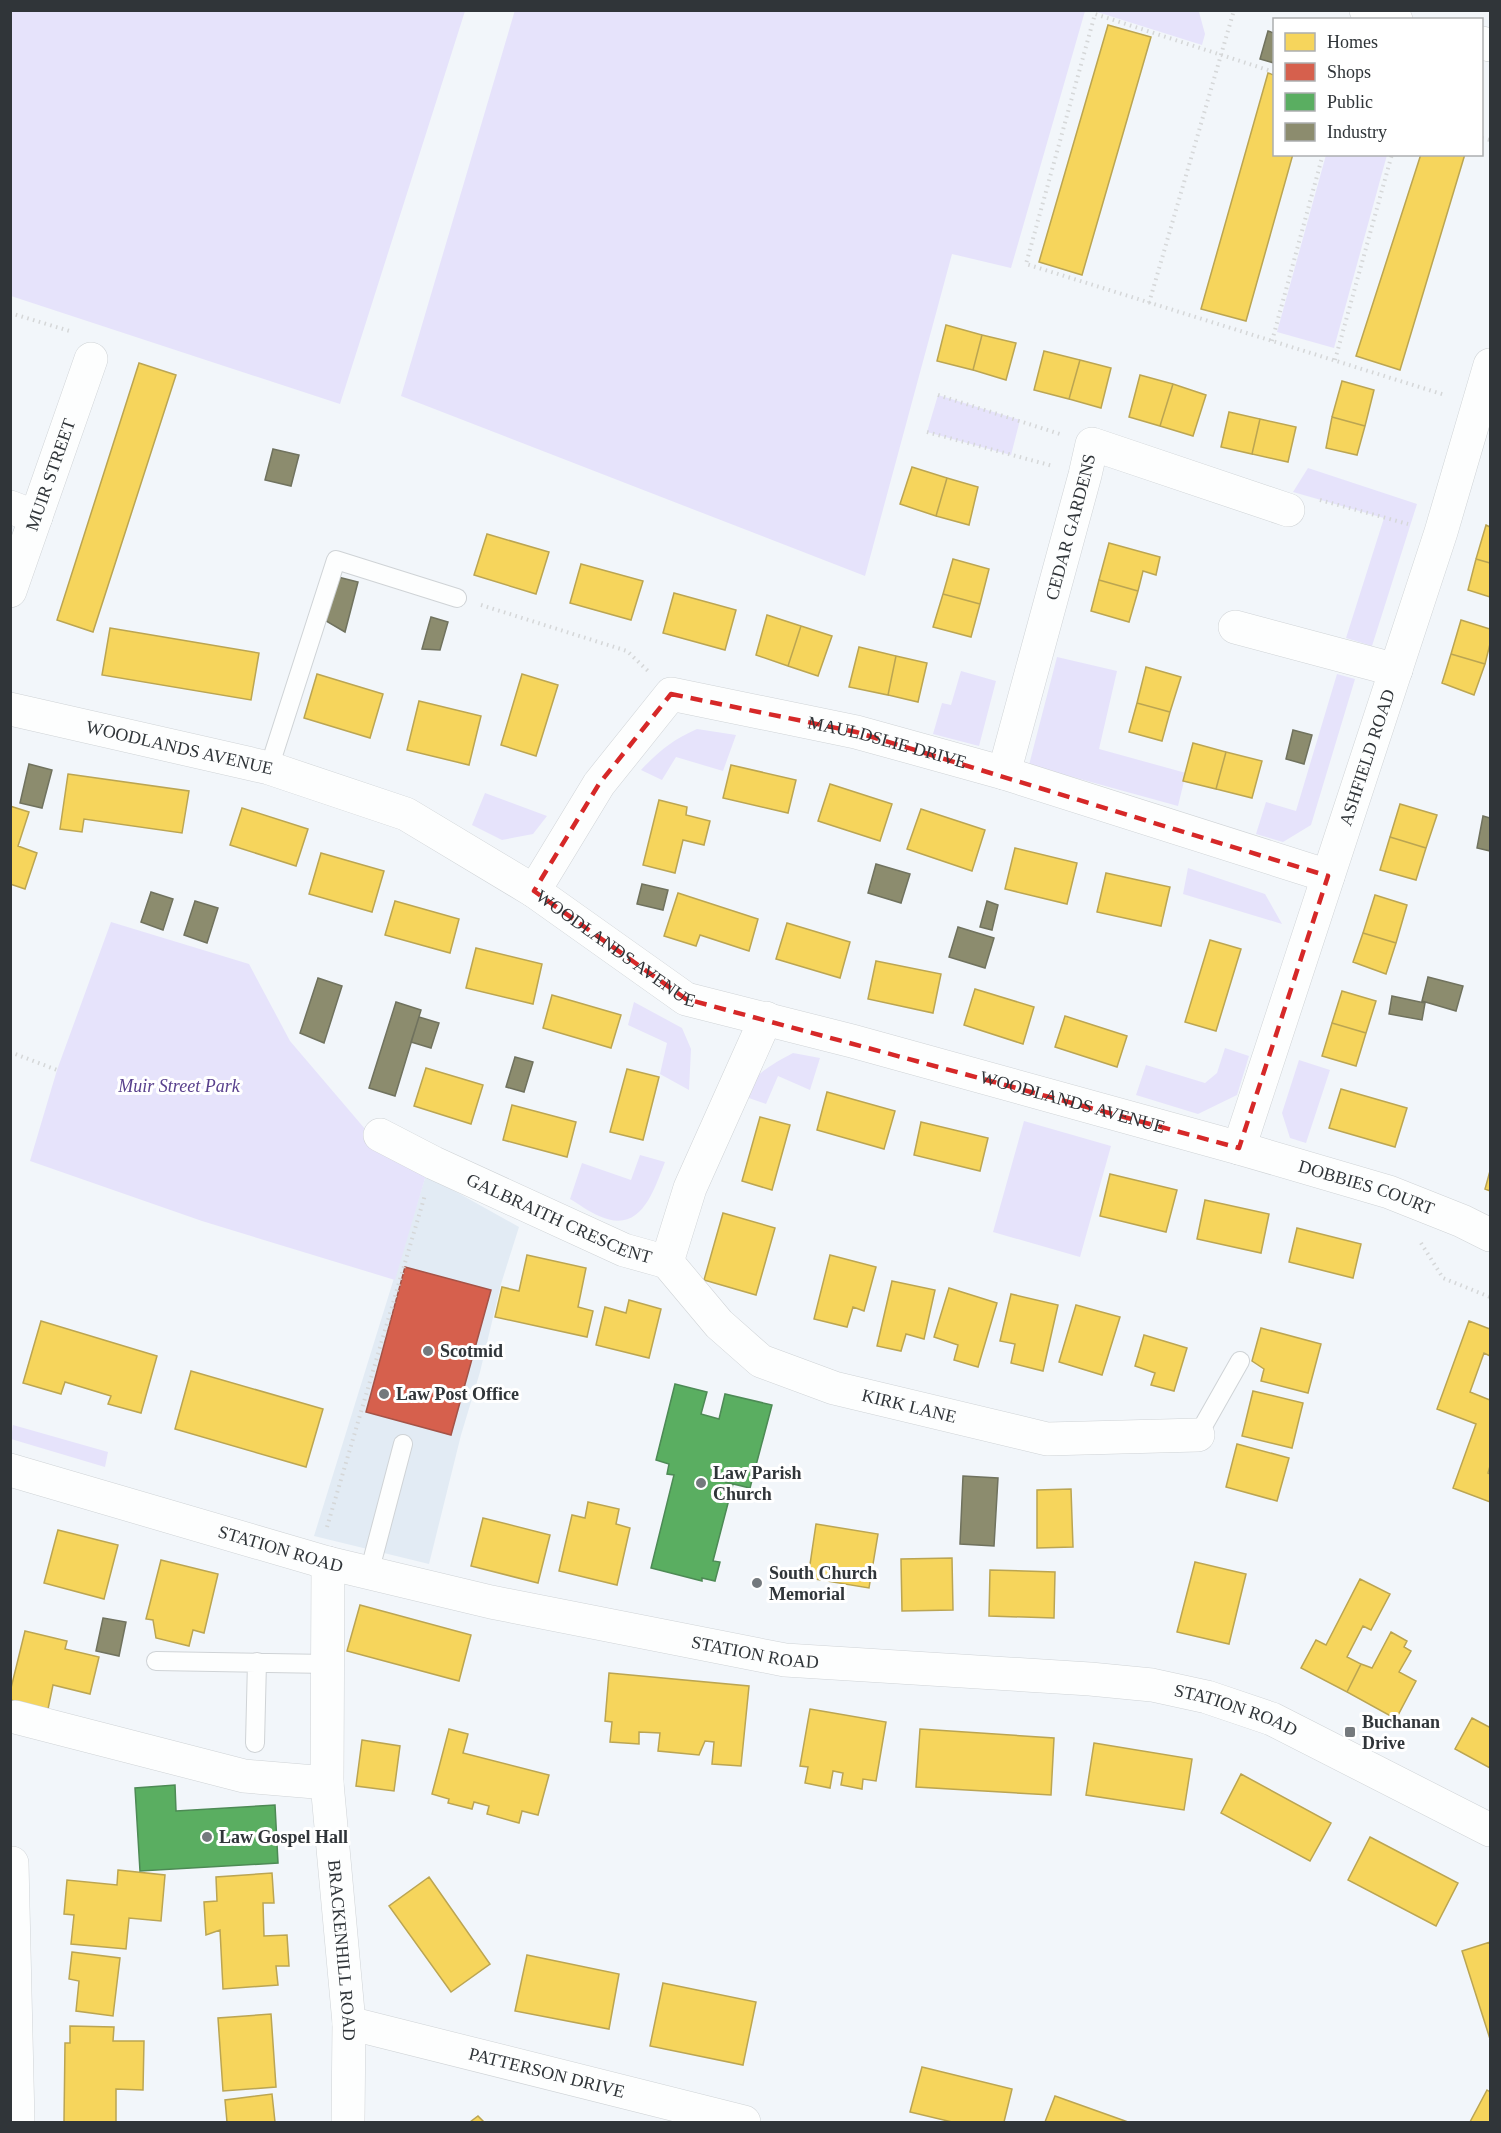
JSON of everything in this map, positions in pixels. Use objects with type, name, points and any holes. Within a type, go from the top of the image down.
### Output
[{"type":"street","points":[[1366,10],[1390,18]]},
{"type":"street","name":"MUIR STREET","points":[[10,591],[23,512],[92,359]]},
{"type":"street","name":"ASHFIELD ROAD","points":[[1239,1148],[1441,532],[1491,365]]},
{"type":"street","name":"CEDAR GARDENS","points":[[1004,773],[1089,460],[1288,510]]},
{"type":"street","points":[[1235,627],[1396,670]]},
{"type":"street","points":[[534,891],[599,784],[671,694]]},
{"type":"street","name":"MAULDSLIE DRIVE","points":[[671,694],[856,732],[1004,773],[1328,876]]},
{"type":"street","name":"WOODLANDS AVENUE","points":[[10,709],[269,768],[406,814],[534,891],[686,999],[766,1018],[1239,1148]]},
{"type":"street","name":"GALBRAITH CRESCENT","points":[[381,1135],[434,1163],[624,1250],[667,1262],[690,1188],[766,1018]]},
{"type":"street","name":"DOBBIES COURT","points":[[1239,1148],[1389,1192],[1491,1235]]},
{"type":"street","name":"KIRK LANE","points":[[667,1262],[719,1324],[761,1361],[834,1388],[1047,1439],[1198,1435]]},
{"type":"street","name":"STATION ROAD","points":[[10,1470],[369,1573],[490,1602],[785,1660],[1090,1679],[1152,1685],[1207,1697],[1272,1719],[1491,1830]]},
{"type":"street","name":"BRACKENHILL ROAD","points":[[323,1561],[328,1664],[327,1782],[349,2023],[348,2122]]},
{"type":"street","points":[[15,1717],[244,1776],[327,1782]]},
{"type":"street","points":[[12,1863],[18,2122]]},
{"type":"street","name":"PATTERSON DRIVE","points":[[349,2023],[744,2122]]},
{"type":"lane","points":[[269,768],[336,560],[457,598]]},
{"type":"lane","points":[[1198,1435],[1240,1361]]},
{"type":"lane","points":[[369,1573],[403,1444]]},
{"type":"lane","points":[[156,1661],[328,1664]]},
{"type":"lane","points":[[255,1743],[258,1662]]},
{"type":"path","points":[[1149,303],[1234,10]]},
{"type":"path","points":[[1273,71],[1095,12],[1026,264],[1479,405]]},
{"type":"path","points":[[1272,341],[1322,156]]},
{"type":"path","points":[[1335,360],[1391,156]]},
{"type":"path","points":[[10,313],[75,333],[92,359]]},
{"type":"path","points":[[938,395],[1089,460]]},
{"type":"path","points":[[927,432],[1089,460]]},
{"type":"path","points":[[1288,510],[1293,492],[1441,532]]},
{"type":"path","points":[[457,598],[627,651],[671,694]]},
{"type":"path","points":[[10,1052],[57,1070]]},
{"type":"path","points":[[323,1561],[434,1163]]},
{"type":"path","points":[[1419,1240],[1443,1278],[1491,1297]]},
{"type":"highlighted area","points":[[671,694],[856,732],[1328,876],[1239,1148],[686,999],[534,891],[599,784]]},
{"type":"shaded area","points":[[426,1175],[519,1227],[501,1284],[429,1564],[314,1536]]},
{"type":"green space","points":[[11,10],[465,11],[340,404],[11,296]]},
{"type":"green space","points":[[515,10],[1085,11],[1011,268],[952,254],[865,576],[401,396]]},
{"type":"green space","points":[[1094,11],[1195,11],[1199,12],[1205,34],[1202,45]]},
{"type":"green space","points":[[1326,156],[1387,156],[1334,348],[1277,332]]},
{"type":"green space","points":[[938,395],[1020,420],[1011,455],[927,432]]},
{"type":"green space","points":[[1308,468],[1417,504],[1372,646],[1346,638],[1384,518],[1293,492]]},
{"type":"green space","points":[[1057,657],[1117,671],[1099,749],[1186,773],[1178,806],[1029,765]]},
{"type":"green space","points":[[961,671],[996,681],[979,746],[933,734],[942,703],[951,705]]},
{"type":"green space","points":[[1337,674],[1355,679],[1311,825],[1283,842],[1256,834],[1266,802],[1296,811]]},
{"type":"green space","points":[[697,729],[736,735],[723,771],[676,757],[662,780],[641,770],[666,746]]},
{"type":"green space","points":[[485,793],[547,816],[533,834],[502,840],[472,825]]},
{"type":"green space","points":[[1188,868],[1265,894],[1282,924],[1183,894]]},
{"type":"green space","name":"Muir Street Park","points":[[111,922],[249,964],[290,1041],[377,1143],[426,1175],[395,1280],[202,1221],[30,1161],[57,1070]]},
{"type":"green space","points":[[634,1002],[682,1028],[691,1049],[689,1090],[660,1074],[667,1043],[628,1025]]},
{"type":"green space","points":[[1225,1048],[1249,1056],[1237,1095],[1198,1114],[1136,1095],[1146,1065],[1205,1083],[1217,1073]]},
{"type":"green space","points":[[793,1053],[820,1058],[810,1090],[778,1076],[766,1104],[740,1095],[764,1071]]},
{"type":"green space","points":[[1299,1060],[1330,1070],[1306,1143],[1290,1138],[1282,1113]]},
{"type":"green space","points":[[1024,1121],[1111,1146],[1080,1257],[993,1232]]},
{"type":"green space","points":[[640,1155],[665,1162],[650,1197],[635,1215],[625,1220],[613,1220],[595,1214],[570,1199],[582,1163],[631,1180]]},
{"type":"green space","points":[[13,1425],[108,1452],[105,1467],[11,1439]]},
{"type":"building: Homes","points":[[1108,25],[1151,37],[1082,275],[1039,262]]},
{"type":"building: Homes","points":[[1268,73],[1273,75],[1273,156],[1292,156],[1246,321],[1201,309]]},
{"type":"building: Homes","points":[[1420,156],[1464,156],[1400,370],[1356,356]]},
{"type":"building: Homes","points":[[946,325],[982,335],[973,370],[937,361]]},
{"type":"building: Homes","points":[[982,335],[1016,343],[1006,380],[973,370]]},
{"type":"building: Homes","points":[[1044,351],[1080,360],[1069,399],[1034,390]]},
{"type":"building: Homes","points":[[1080,360],[1111,368],[1101,408],[1069,399]]},
{"type":"building: Homes","points":[[139,363],[176,375],[93,632],[57,620]]},
{"type":"building: Homes","points":[[1140,375],[1173,384],[1160,426],[1129,417]]},
{"type":"building: Homes","points":[[1342,381],[1374,390],[1365,426],[1332,417]]},
{"type":"building: Homes","points":[[1173,384],[1206,395],[1193,436],[1160,426]]},
{"type":"building: Homes","points":[[1229,412],[1260,419],[1252,454],[1221,447]]},
{"type":"building: Homes","points":[[1332,417],[1365,426],[1357,455],[1326,448]]},
{"type":"building: Homes","points":[[1260,419],[1296,427],[1288,462],[1252,454]]},
{"type":"building: Homes","points":[[912,467],[947,478],[936,516],[900,504]]},
{"type":"building: Homes","points":[[947,478],[978,487],[969,525],[936,516]]},
{"type":"building: Homes","points":[[1486,525],[1490,527],[1490,563],[1476,559]]},
{"type":"building: Homes","points":[[487,534],[549,552],[536,594],[474,575]]},
{"type":"building: Homes","points":[[1109,543],[1160,557],[1156,575],[1143,571],[1138,591],[1099,580]]},
{"type":"building: Homes","points":[[953,559],[989,569],[980,604],[943,594]]},
{"type":"building: Homes","points":[[1476,559],[1490,563],[1490,597],[1468,590]]},
{"type":"building: Homes","points":[[581,564],[643,581],[631,620],[570,603]]},
{"type":"building: Homes","points":[[1099,580],[1138,591],[1129,622],[1091,611]]},
{"type":"building: Homes","points":[[674,593],[736,610],[725,650],[663,633]]},
{"type":"building: Homes","points":[[943,594],[980,604],[971,637],[933,627]]},
{"type":"building: Homes","points":[[767,615],[801,626],[788,666],[756,655]]},
{"type":"building: Homes","points":[[1461,620],[1490,629],[1490,644],[1485,664],[1451,654]]},
{"type":"building: Homes","points":[[801,626],[832,636],[818,676],[788,666]]},
{"type":"building: Homes","points":[[110,628],[259,653],[251,700],[102,675]]},
{"type":"building: Homes","points":[[859,647],[896,656],[888,695],[849,687]]},
{"type":"building: Homes","points":[[1451,654],[1485,664],[1474,695],[1442,683]]},
{"type":"building: Homes","points":[[896,656],[927,663],[918,702],[888,695]]},
{"type":"building: Homes","points":[[1146,667],[1181,677],[1170,712],[1137,703]]},
{"type":"building: Homes","points":[[317,674],[383,694],[370,738],[304,718]]},
{"type":"building: Homes","points":[[522,674],[558,685],[536,756],[501,745]]},
{"type":"building: Homes","points":[[419,701],[481,716],[469,765],[407,750]]},
{"type":"building: Homes","points":[[1137,703],[1170,712],[1162,741],[1129,732]]},
{"type":"building: Homes","points":[[1193,743],[1226,752],[1216,789],[1183,781]]},
{"type":"building: Homes","points":[[1226,752],[1262,761],[1252,798],[1216,789]]},
{"type":"building: Homes","points":[[731,765],[796,780],[788,813],[723,798]]},
{"type":"building: Homes","points":[[68,774],[189,791],[182,833],[84,819],[82,832],[60,829]]},
{"type":"building: Homes","points":[[830,784],[892,804],[880,841],[818,821]]},
{"type":"building: Homes","points":[[659,800],[687,807],[686,815],[710,821],[704,845],[683,840],[675,873],[643,865]]},
{"type":"building: Homes","points":[[1400,804],[1437,815],[1426,848],[1390,837]]},
{"type":"building: Homes","points":[[10,806],[29,812],[18,846],[37,853],[25,889],[10,884]]},
{"type":"building: Homes","points":[[242,808],[308,829],[296,866],[230,845]]},
{"type":"building: Homes","points":[[921,809],[985,830],[972,871],[907,849]]},
{"type":"building: Homes","points":[[1390,837],[1426,848],[1416,880],[1380,870]]},
{"type":"building: Homes","points":[[1015,848],[1077,863],[1067,904],[1005,889]]},
{"type":"building: Homes","points":[[321,853],[384,871],[372,912],[309,894]]},
{"type":"building: Homes","points":[[1106,873],[1170,887],[1161,926],[1097,912]]},
{"type":"building: Homes","points":[[678,893],[758,919],[749,951],[700,935],[696,946],[664,936]]},
{"type":"building: Homes","points":[[1375,895],[1407,905],[1396,943],[1363,933]]},
{"type":"building: Homes","points":[[395,901],[459,919],[450,953],[385,935]]},
{"type":"building: Homes","points":[[787,923],[850,942],[840,978],[776,959]]},
{"type":"building: Homes","points":[[1363,933],[1396,943],[1386,974],[1353,962]]},
{"type":"building: Homes","points":[[1210,940],[1241,949],[1216,1031],[1185,1022]]},
{"type":"building: Homes","points":[[476,948],[542,964],[533,1004],[466,988]]},
{"type":"building: Homes","points":[[876,961],[941,974],[933,1013],[868,999]]},
{"type":"building: Homes","points":[[975,989],[1034,1007],[1023,1044],[964,1025]]},
{"type":"building: Homes","points":[[1342,991],[1376,1001],[1366,1033],[1332,1023]]},
{"type":"building: Homes","points":[[552,995],[621,1015],[611,1048],[543,1028]]},
{"type":"building: Homes","points":[[1065,1016],[1127,1036],[1117,1067],[1055,1047]]},
{"type":"building: Homes","points":[[1332,1023],[1366,1033],[1356,1066],[1322,1056]]},
{"type":"building: Homes","points":[[426,1068],[483,1085],[471,1124],[414,1106]]},
{"type":"building: Homes","points":[[627,1069],[659,1077],[643,1140],[610,1132]]},
{"type":"building: Homes","points":[[1341,1089],[1407,1108],[1395,1147],[1329,1128]]},
{"type":"building: Homes","points":[[827,1092],[895,1111],[884,1149],[817,1130]]},
{"type":"building: Homes","points":[[512,1105],[576,1122],[567,1157],[503,1140]]},
{"type":"building: Homes","points":[[760,1117],[790,1125],[772,1190],[742,1181]]},
{"type":"building: Homes","points":[[921,1122],[988,1138],[980,1171],[914,1155]]},
{"type":"building: Homes","points":[[1490,1171],[1490,1191],[1485,1189]]},
{"type":"building: Homes","points":[[1110,1174],[1177,1190],[1166,1232],[1100,1216]]},
{"type":"building: Homes","points":[[1205,1200],[1269,1214],[1261,1253],[1197,1239]]},
{"type":"building: Homes","points":[[723,1213],[775,1228],[756,1295],[704,1280]]},
{"type":"building: Homes","points":[[1297,1228],[1361,1244],[1353,1278],[1289,1262]]},
{"type":"building: Homes","points":[[527,1255],[586,1268],[578,1307],[593,1311],[587,1337],[495,1317],[502,1287],[519,1291]]},
{"type":"building: Homes","points":[[830,1255],[876,1267],[864,1311],[853,1307],[847,1327],[814,1319]]},
{"type":"building: Homes","points":[[892,1281],[935,1290],[924,1339],[906,1334],[901,1351],[877,1346]]},
{"type":"building: Homes","points":[[949,1288],[997,1303],[978,1367],[954,1360],[958,1345],[934,1337]]},
{"type":"building: Homes","points":[[1011,1294],[1058,1305],[1043,1371],[1011,1363],[1015,1344],[1000,1341]]},
{"type":"building: Homes","points":[[629,1300],[661,1309],[649,1358],[596,1345],[605,1307],[626,1313]]},
{"type":"building: Homes","points":[[1076,1305],[1120,1317],[1102,1375],[1059,1362]]},
{"type":"building: Homes","points":[[41,1321],[157,1356],[141,1413],[108,1404],[111,1396],[65,1382],[61,1394],[23,1383]]},
{"type":"building: Homes","points":[[1469,1321],[1490,1329],[1490,1356],[1484,1353],[1470,1392],[1490,1400],[1490,1466],[1488,1473],[1490,1474],[1490,1502],[1453,1488],[1476,1424],[1437,1409]]},
{"type":"building: Homes","points":[[1261,1328],[1321,1344],[1308,1393],[1261,1381],[1264,1369],[1252,1361]]},
{"type":"building: Homes","points":[[1144,1335],[1187,1348],[1174,1391],[1151,1385],[1155,1373],[1135,1366]]},
{"type":"building: Homes","points":[[191,1371],[323,1409],[306,1467],[175,1429]]},
{"type":"building: Homes","points":[[1253,1391],[1303,1403],[1292,1448],[1242,1436]]},
{"type":"building: Homes","points":[[1237,1444],[1289,1458],[1277,1501],[1226,1487]]},
{"type":"building: Homes","points":[[1071,1489],[1073,1547],[1037,1548],[1037,1490]]},
{"type":"building: Homes","points":[[588,1502],[619,1509],[616,1524],[630,1528],[617,1585],[559,1571],[572,1515],[585,1518]]},
{"type":"building: Homes","points":[[483,1518],[550,1535],[538,1583],[471,1566]]},
{"type":"building: Homes","points":[[816,1524],[878,1534],[869,1588],[808,1578]]},
{"type":"building: Homes","points":[[58,1530],[118,1545],[104,1599],[44,1583]]},
{"type":"building: Homes","points":[[952,1558],[953,1610],[902,1611],[901,1559]]},
{"type":"building: Homes","points":[[161,1560],[218,1574],[204,1633],[193,1630],[189,1646],[156,1638],[153,1620],[146,1619]]},
{"type":"building: Homes","points":[[1195,1562],[1246,1574],[1229,1644],[1177,1632]]},
{"type":"building: Homes","points":[[990,1570],[1055,1572],[1054,1618],[989,1616]]},
{"type":"building: Homes","points":[[1360,1579],[1390,1594],[1371,1630],[1363,1626],[1347,1657],[1361,1664],[1347,1692],[1301,1668],[1316,1640],[1326,1645]]},
{"type":"building: Homes","points":[[360,1605],[471,1635],[459,1681],[347,1651]]},
{"type":"building: Homes","points":[[25,1631],[67,1641],[65,1649],[99,1657],[90,1694],[53,1685],[48,1709],[10,1700]]},
{"type":"building: Homes","points":[[1391,1632],[1407,1641],[1404,1647],[1411,1651],[1399,1672],[1416,1681],[1396,1719],[1347,1692],[1361,1664],[1372,1668]]},
{"type":"building: Homes","points":[[609,1673],[749,1686],[741,1766],[712,1764],[714,1742],[705,1741],[699,1755],[658,1751],[660,1733],[639,1732],[639,1744],[610,1742],[612,1722],[605,1721]]},
{"type":"building: Homes","points":[[810,1709],[886,1722],[876,1781],[863,1779],[862,1789],[841,1785],[843,1773],[833,1771],[830,1788],[805,1783],[808,1767],[800,1766]]},
{"type":"building: Homes","points":[[1472,1718],[1489,1727],[1490,1725],[1490,1768],[1455,1749]]},
{"type":"building: Homes","points":[[449,1729],[468,1734],[463,1753],[549,1775],[538,1815],[522,1811],[519,1823],[487,1814],[489,1806],[474,1802],[472,1809],[448,1803],[449,1799],[432,1794]]},
{"type":"building: Homes","points":[[920,1729],[1054,1738],[1051,1795],[916,1787]]},
{"type":"building: Homes","points":[[362,1740],[400,1746],[394,1791],[356,1786]]},
{"type":"building: Homes","points":[[1094,1743],[1192,1759],[1184,1810],[1086,1795]]},
{"type":"building: Homes","points":[[1241,1774],[1331,1823],[1310,1861],[1221,1813]]},
{"type":"building: Homes","points":[[1370,1837],[1458,1883],[1436,1926],[1348,1880]]},
{"type":"building: Homes","points":[[118,1870],[165,1875],[161,1921],[129,1918],[126,1949],[71,1944],[74,1915],[64,1914],[67,1880],[117,1885]]},
{"type":"building: Homes","points":[[272,1873],[274,1903],[263,1903],[264,1936],[287,1935],[289,1966],[276,1966],[278,1985],[223,1989],[220,1930],[206,1935],[204,1902],[217,1901],[216,1877]]},
{"type":"building: Homes","points":[[429,1877],[490,1964],[451,1992],[389,1906]]},
{"type":"building: Homes","points":[[1490,1942],[1490,2039],[1462,1951]]},
{"type":"building: Homes","points":[[72,1952],[120,1958],[113,2016],[76,2011],[79,1981],[69,1979]]},
{"type":"building: Homes","points":[[527,1955],[619,1974],[609,2029],[515,2011]]},
{"type":"building: Homes","points":[[663,1983],[756,2002],[743,2065],[650,2046]]},
{"type":"building: Homes","points":[[271,2014],[276,2087],[223,2091],[218,2018]]},
{"type":"building: Homes","points":[[70,2026],[114,2027],[113,2041],[144,2041],[143,2090],[116,2089],[116,2122],[64,2122],[65,2043],[70,2043]]},
{"type":"building: Homes","points":[[922,2067],[1012,2089],[1004,2122],[952,2122],[910,2112]]},
{"type":"building: Homes","points":[[1487,2090],[1490,2092],[1490,2122],[1470,2122]]},
{"type":"building: Homes","points":[[272,2094],[275,2122],[227,2122],[225,2100]]},
{"type":"building: Homes","points":[[1055,2096],[1128,2122],[1045,2122]]},
{"type":"building: Homes","points":[[478,2116],[484,2122],[470,2122]]},
{"type":"building: Shops","name":"Scotmid","points":[[405,1267],[491,1290],[451,1435],[366,1412]]},
{"type":"building: Public","name":"Law Parish Church","points":[[675,1384],[707,1392],[701,1414],[719,1419],[725,1394],[772,1405],[750,1488],[725,1482],[733,1484],[713,1561],[720,1562],[715,1581],[702,1578],[702,1581],[651,1568],[674,1475],[667,1474],[669,1464],[656,1460]]},
{"type":"building: Public","name":"Law Gospel Hall","points":[[175,1785],[176,1811],[275,1805],[278,1863],[140,1871],[135,1788]]},
{"type":"building: Industry","points":[[1268,31],[1273,33],[1273,63],[1260,59]]},
{"type":"building: Industry","points":[[273,449],[299,455],[291,486],[265,480]]},
{"type":"building: Industry","points":[[338,577],[358,582],[345,632],[326,621]]},
{"type":"building: Industry","points":[[431,617],[448,622],[440,650],[422,649]]},
{"type":"building: Industry","points":[[1293,730],[1312,735],[1304,764],[1286,759]]},
{"type":"building: Industry","points":[[29,764],[52,770],[42,808],[20,803]]},
{"type":"building: Industry","points":[[1483,816],[1490,818],[1490,851],[1477,848]]},
{"type":"building: Industry","points":[[876,864],[910,874],[901,903],[868,893]]},
{"type":"building: Industry","points":[[642,884],[668,890],[663,910],[637,904]]},
{"type":"building: Industry","points":[[151,892],[173,899],[163,930],[141,922]]},
{"type":"building: Industry","points":[[195,901],[218,908],[207,943],[184,935]]},
{"type":"building: Industry","points":[[987,901],[998,905],[992,930],[980,927]]},
{"type":"building: Industry","points":[[958,927],[994,938],[985,968],[949,957]]},
{"type":"building: Industry","points":[[1428,977],[1463,986],[1456,1011],[1422,1001]]},
{"type":"building: Industry","points":[[318,978],[342,986],[324,1043],[300,1033]]},
{"type":"building: Industry","points":[[1392,996],[1425,1003],[1422,1020],[1389,1014]]},
{"type":"building: Industry","points":[[396,1002],[421,1010],[395,1096],[369,1088]]},
{"type":"building: Industry","points":[[419,1017],[439,1023],[431,1048],[411,1042]]},
{"type":"building: Industry","points":[[515,1057],[533,1062],[524,1092],[506,1087]]},
{"type":"building: Industry","points":[[963,1476],[998,1478],[994,1546],[960,1544]]},
{"type":"building: Industry","points":[[103,1618],[126,1622],[119,1656],[96,1651]]},
{"type":"place","name":"Scotmid","points":[[428,1351]]},
{"type":"place","name":"Law Post Office","points":[[384,1394]]},
{"type":"place","name":"Law Parish Church","points":[[701,1483]]},
{"type":"place","name":"South Church Memorial","points":[[757,1583]]},
{"type":"place","name":"Buchanan Drive","points":[[1350,1732]]},
{"type":"place","name":"Law Gospel Hall","points":[[207,1837]]}]
